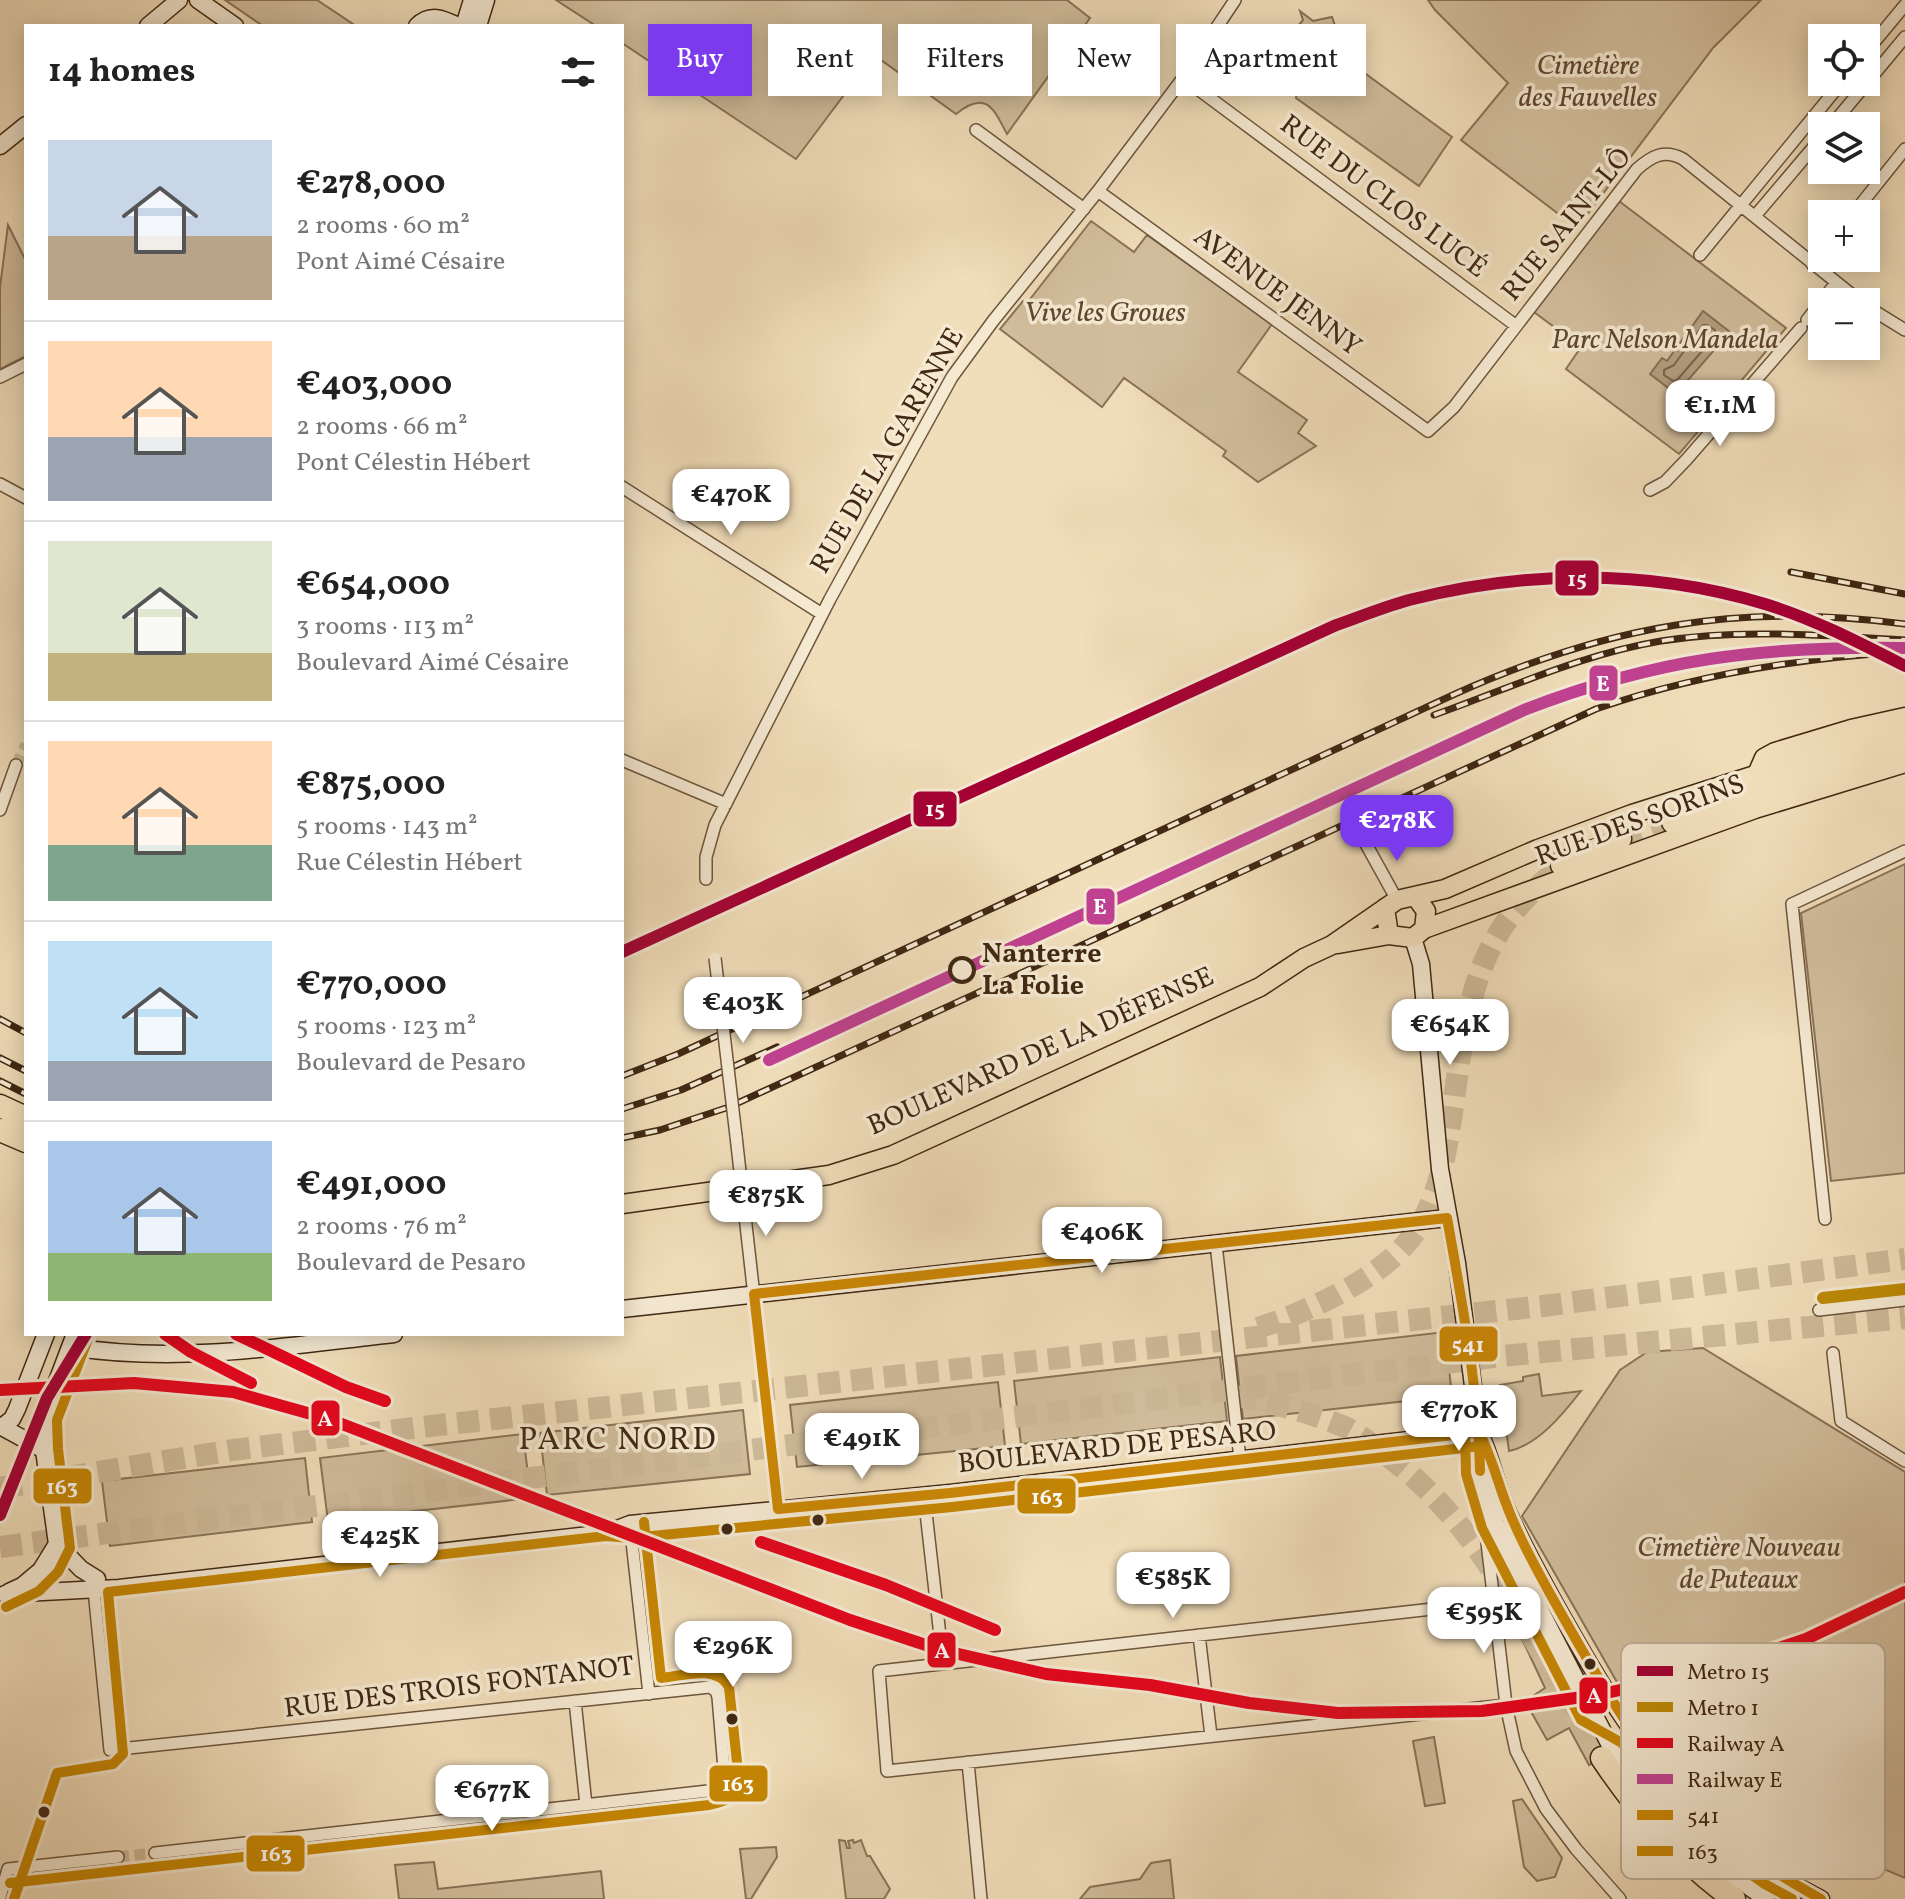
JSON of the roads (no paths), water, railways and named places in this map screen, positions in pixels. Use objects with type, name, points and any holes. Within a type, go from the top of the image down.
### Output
[{"type":"highway","points":[[1673,822],[1784,784],[1905,748]]},
{"type":"highway","points":[[1562,865],[1620,839]]},
{"type":"highway","points":[[0,1106],[24,1117]]},
{"type":"highway","points":[[0,1130],[24,1140]]},
{"type":"highway","points":[[1602,1758],[1621,1783]]},
{"type":"highway","points":[[1709,1879],[1734,1899]]},
{"type":"main road","points":[[1757,774],[1764,758],[1775,752],[1851,729],[1905,717]]},
{"type":"main road","name":"BOULEVARD DE LA DÉFENSE","points":[[624,1204],[838,1173],[893,1155],[1260,987],[1399,901],[1445,889],[1632,814],[1856,743],[1905,734]]},
{"type":"main road","name":"RUE DES SORINS","points":[[1419,933],[1755,809],[1905,763]]},
{"type":"main road","points":[[1389,935],[1399,901],[1426,911],[1419,933]]},
{"type":"main road","name":"BOULEVARD DE LA DÉFENSE","points":[[1332,945],[1419,933]]},
{"type":"street","points":[[150,24],[179,0]]},
{"type":"street","points":[[198,0],[232,24]]},
{"type":"street","points":[[465,24],[472,0]]},
{"type":"street","points":[[479,24],[486,0]]},
{"type":"street","name":"RUE DE LA GARENNE","points":[[1219,24],[1235,0]]},
{"type":"street","points":[[1880,35],[1905,5]]},
{"type":"street","points":[[419,24],[425,18],[437,17],[453,24]]},
{"type":"street","points":[[1843,112],[1905,37]]},
{"type":"street","name":"RUE DE LA GARENNE","points":[[706,879],[706,857],[715,825],[822,614],[952,377],[1176,88]]},
{"type":"street","name":"RUE DU CLOS LUCÉ","points":[[1201,96],[1514,328]]},
{"type":"street","points":[[1700,255],[1830,96]]},
{"type":"street","points":[[0,146],[24,127]]},
{"type":"street","points":[[976,130],[1084,209]]},
{"type":"street","points":[[1864,200],[1905,149]]},
{"type":"street","name":"RUE SAINT-LÔ","points":[[1514,328],[1637,169],[1649,159],[1661,153],[1683,159],[1740,205]]},
{"type":"street","points":[[1755,216],[1808,154]]},
{"type":"street","name":"AVENUE JENNY","points":[[1098,191],[1428,431],[1454,407],[1514,328]]},
{"type":"street","points":[[1740,205],[1808,261]]},
{"type":"street","points":[[1822,272],[1843,288]]},
{"type":"street","points":[[1650,490],[1676,471],[1836,283]]},
{"type":"street","points":[[1880,315],[1905,330]]},
{"type":"street","points":[[0,377],[24,365]]},
{"type":"street","points":[[0,484],[24,497]]},
{"type":"street","points":[[624,488],[822,614]]},
{"type":"street","points":[[624,761],[726,804]]},
{"type":"street","points":[[0,810],[16,765]]},
{"type":"street","points":[[1366,844],[1399,901]]},
{"type":"street","points":[[1825,1219],[1792,904],[1905,851]]},
{"type":"street","points":[[1419,933],[1447,1218],[1457,1263],[1479,1432],[1480,1471],[1506,1705],[1516,1751],[1546,1809],[1620,1899]]},
{"type":"street","points":[[715,958],[778,1509]]},
{"type":"street","points":[[624,1309],[1447,1218]]},
{"type":"street","points":[[1216,1244],[1240,1459]]},
{"type":"street","points":[[1819,1310],[1905,1300]]},
{"type":"street","points":[[44,1450],[1,1426],[12,1419],[17,1409],[45,1336]]},
{"type":"street","points":[[96,1585],[57,1544],[44,1450],[45,1407],[73,1340],[116,1354],[206,1355],[376,1336]]},
{"type":"street","points":[[1833,1353],[1841,1421],[1905,1461]]},
{"type":"street","points":[[1479,1432],[1492,1458],[1505,1506],[1551,1595],[1621,1715]]},
{"type":"street","name":"BOULEVARD DE PESARO","points":[[3,1594],[607,1533],[630,1524],[924,1495],[1479,1432]]},
{"type":"street","points":[[1480,1471],[1495,1523],[1621,1760]]},
{"type":"street","points":[[924,1495],[943,1662]]},
{"type":"street","name":"RUE DES TROIS FONTANOT","points":[[96,1585],[110,1750],[649,1694],[630,1524]]},
{"type":"street","points":[[3,1594],[22,1586],[41,1570],[57,1544]]},
{"type":"street","points":[[1506,1705],[887,1771],[879,1671],[1551,1595]]},
{"type":"street","points":[[1199,1635],[1211,1736]]},
{"type":"street","points":[[155,1853],[723,1787],[724,1766],[716,1691],[710,1687],[649,1694]]},
{"type":"street","points":[[575,1701],[586,1805]]},
{"type":"street","points":[[1593,1712],[1621,1727]]},
{"type":"street","points":[[968,1762],[981,1899]]},
{"type":"street","points":[[0,1897],[8,1869],[118,1857]]},
{"type":"street","points":[[1738,1879],[1766,1899]]},
{"type":"street","points":[[1784,1879],[1821,1899]]},
{"type":"water","points":[[1703,311],[1730,332],[1676,394],[1650,374],[1662,358],[1667,361]]},
{"type":"tunnel","points":[[16,765],[24,748]]},
{"type":"tunnel","points":[[1620,839],[1673,822]]},
{"type":"tunnel","points":[[1258,1328],[1296,1314],[1357,1284],[1391,1259],[1416,1231],[1431,1202],[1442,1170],[1467,1017],[1482,967],[1512,914],[1562,865]]},
{"type":"tunnel","points":[[0,1488],[233,1450],[421,1427],[1543,1306],[1905,1259]]},
{"type":"tunnel","points":[[0,1547],[1502,1356],[1905,1318]]},
{"type":"tunnel","points":[[1235,1396],[1292,1409],[1347,1428],[1419,1482],[1452,1516],[1507,1593],[1602,1758]]},
{"type":"tunnel","points":[[118,1857],[155,1853]]},
{"type":"railway","points":[[1791,572],[1905,594]]},
{"type":"railway","points":[[624,1075],[678,1054],[1455,694],[1566,651],[1675,625],[1730,619],[1786,616],[1905,624]]},
{"type":"railway","points":[[1434,715],[1574,663],[1661,641],[1752,634],[1905,640]]},
{"type":"railway","points":[[624,1138],[660,1130],[729,1107],[1596,709],[1710,677],[1787,663],[1905,652]]},
{"type":"railway","points":[[0,1019],[24,1032]]},
{"type":"railway","points":[[624,1108],[681,1090],[777,1047]]},
{"type":"railway","points":[[0,1058],[24,1070]]},
{"type":"railway","points":[[0,1081],[24,1093]]},
{"type":"metro line","name":"15","points":[[624,951],[1334,626],[1409,600],[1498,583],[1543,579],[1632,579],[1677,584],[1783,610],[1905,666]]},
{"type":"metro line","name":"1","points":[[1823,1298],[1905,1289]]},
{"type":"metro line","name":"15","points":[[0,1515],[47,1398],[85,1336]]},
{"type":"rail line","name":"E","points":[[769,1060],[1524,710],[1573,692],[1620,678],[1711,659],[1804,650],[1905,648]]},
{"type":"rail line","name":"A","points":[[168,1336],[191,1352],[251,1383]]},
{"type":"rail line","name":"A","points":[[240,1336],[346,1387],[385,1401]]},
{"type":"rail line","name":"A","points":[[0,1390],[134,1383],[233,1392],[329,1419],[850,1620],[941,1650],[1046,1674],[1150,1685],[1249,1703],[1338,1713],[1482,1711],[1621,1690]]},
{"type":"rail line","name":"A","points":[[761,1542],[886,1585],[995,1630]]},
{"type":"rail line","name":"A","points":[[1794,1643],[1905,1592]]},
{"type":"place","name":"Nanterre La Folie","points":[[962,970]]},
{"type":"district","name":"PARC NORD","points":[[618,1441]]},
{"type":"park label","name":"Cimetière des Fauvelles","points":[[1588,82]]},
{"type":"park label","name":"Vive les Groues","points":[[1105,313]]},
{"type":"park label","name":"Parc Nelson Mandela","points":[[1665,340]]},
{"type":"park label","name":"Cimetière Nouveau de Puteaux","points":[[1739,1564]]}]
